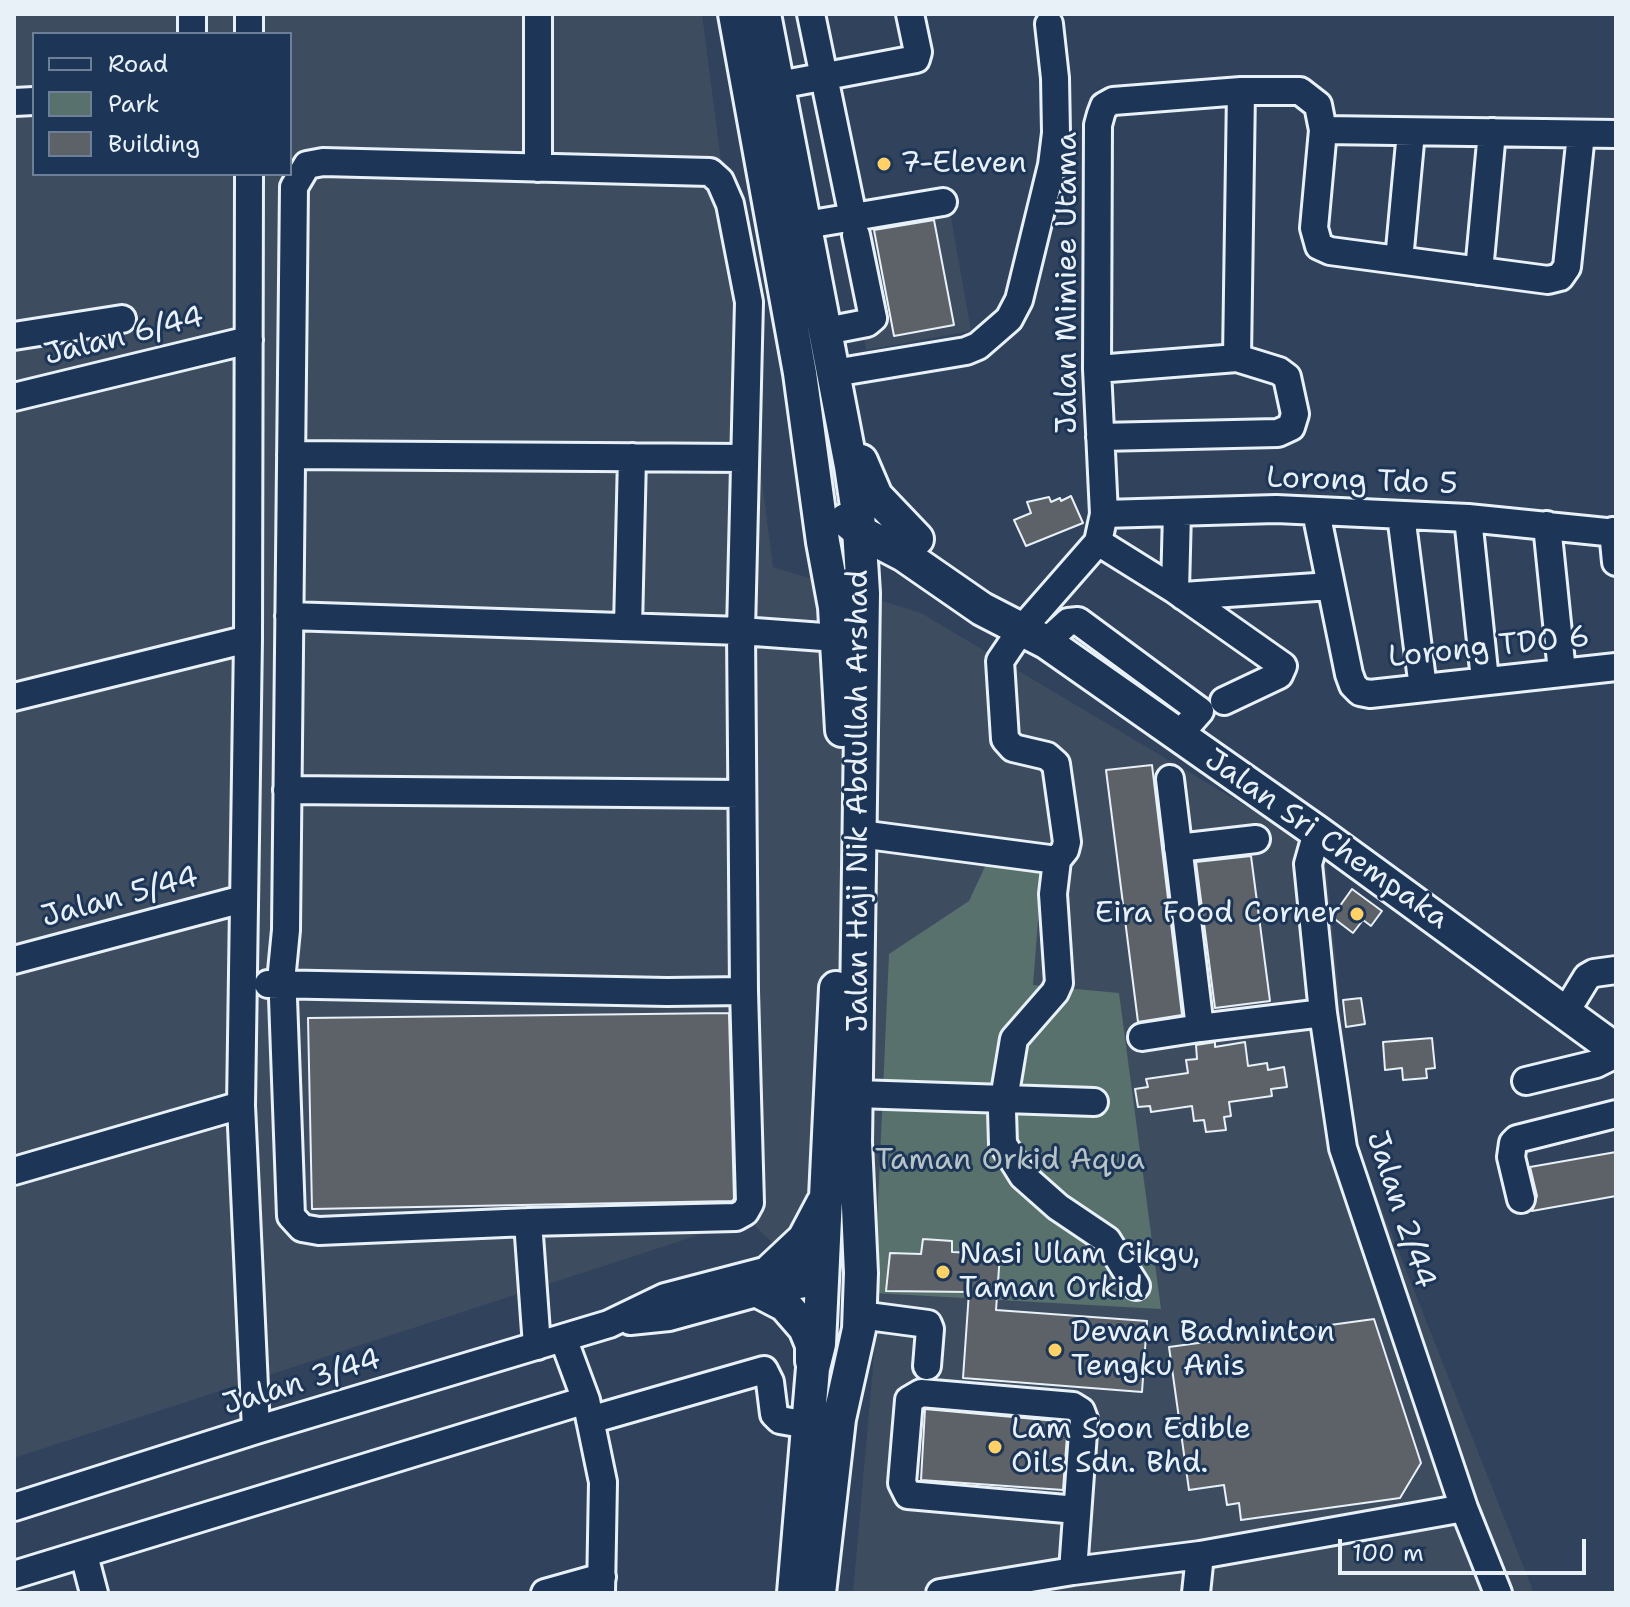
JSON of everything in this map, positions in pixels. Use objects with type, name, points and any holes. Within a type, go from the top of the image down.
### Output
[{"type":"main road","points":[[764,14],[841,408],[855,522],[839,549],[845,612]]},
{"type":"main road","name":"Jalan Haji Nik Abdullah Arshad","points":[[735,22],[800,373],[823,542],[845,612],[860,834],[856,1157],[860,1315],[839,1419],[819,1593]]},
{"type":"main road","points":[[800,373],[832,496],[855,522]]},
{"type":"main road","points":[[841,408],[876,496],[917,552]]},
{"type":"main road","points":[[855,522],[886,521],[917,552]]},
{"type":"main road","points":[[845,612],[886,569],[917,552]]},
{"type":"main road","name":"Jalan Sri Chempaka","points":[[917,552],[992,594],[1031,633],[1317,832],[1616,1052]]},
{"type":"main road","name":"Jalan Haji Nik Abdullah Arshad","points":[[794,1593],[813,1368],[819,1344],[826,1272],[845,612]]},
{"type":"main road","points":[[839,1419],[837,1395],[843,1307],[838,1281],[826,1272],[840,1260],[846,1241],[856,1157]]},
{"type":"main road","points":[[813,1368],[812,1345],[805,1328],[766,1280],[804,1239],[828,1189]]},
{"type":"street","points":[[538,14],[538,168]]},
{"type":"street","points":[[811,14],[873,318],[867,323],[826,331]]},
{"type":"street","points":[[779,85],[916,59],[918,52],[910,14]]},
{"type":"street","points":[[834,373],[966,351],[978,346],[1009,319],[1019,300],[1052,165],[1056,133],[1055,78],[1049,24]]},
{"type":"street","points":[[1237,358],[1241,91]]},
{"type":"street","name":"Jalan Mimiee Utama","points":[[1057,860],[1067,842],[1056,764],[1047,756],[1008,744],[1004,733],[1000,661],[1031,633],[1098,542],[1104,514],[1097,369],[1098,125],[1104,106],[1113,101],[1241,91],[1300,91],[1318,105],[1323,130]]},
{"type":"street","points":[[1581,134],[1567,264],[1564,273],[1554,280],[1324,250],[1316,241],[1314,228],[1323,130],[1616,134]]},
{"type":"street","points":[[1399,260],[1411,132]]},
{"type":"street","points":[[1479,271],[1492,132]]},
{"type":"street","points":[[323,162],[710,172],[720,181],[730,204],[749,302],[741,631],[744,991],[750,1203],[745,1212],[736,1217],[319,1231],[302,1228],[291,1216],[282,986],[291,455],[294,187],[307,165],[323,162]]},
{"type":"street","points":[[249,176],[248,639],[241,1105],[256,1430]]},
{"type":"street","points":[[806,225],[854,226],[943,202]]},
{"type":"street","points":[[14,336],[122,319]]},
{"type":"street","name":"Jalan 6/44","points":[[14,397],[249,340]]},
{"type":"street","points":[[1097,369],[1237,358],[1279,371],[1287,377],[1295,414],[1294,421],[1285,431],[1100,437]]},
{"type":"street","points":[[291,455],[745,458]]},
{"type":"street","points":[[628,627],[632,457]]},
{"type":"street","name":"Lorong Tdo 5","points":[[1104,514],[1276,509],[1468,518],[1614,532]]},
{"type":"street","points":[[1177,512],[1179,593]]},
{"type":"street","points":[[1179,593],[1331,586],[1316,512]]},
{"type":"street","points":[[1401,515],[1423,688]]},
{"type":"street","points":[[1468,518],[1485,680]]},
{"type":"street","points":[[1547,525],[1562,672]]},
{"type":"street","points":[[1614,532],[1616,562]]},
{"type":"street","points":[[1098,542],[1179,593],[1283,666],[1279,675],[1224,701]]},
{"type":"street","name":"Lorong TDO 6","points":[[1331,586],[1353,685],[1360,692],[1370,694],[1616,667]]},
{"type":"street","points":[[289,616],[741,631],[845,612]]},
{"type":"street","points":[[14,697],[248,639]]},
{"type":"street","points":[[1170,779],[1200,1028]]},
{"type":"street","points":[[287,790],[742,794]]},
{"type":"street","name":"Jalan 2/44","points":[[1317,832],[1308,864],[1323,1013],[1343,1148],[1464,1508],[1498,1593]]},
{"type":"street","points":[[860,834],[1057,860],[1053,894],[1059,983],[1014,1039],[1003,1100],[1003,1144],[1023,1176],[1058,1207],[1107,1240],[1136,1286]]},
{"type":"street","points":[[1178,848],[1256,839]]},
{"type":"street","name":"Jalan 5/44","points":[[14,960],[243,899]]},
{"type":"street","points":[[1565,1013],[1587,977],[1616,970]]},
{"type":"street","points":[[245,980],[282,986],[744,991]]},
{"type":"street","points":[[1142,1037],[1323,1013]]},
{"type":"street","points":[[1526,1081],[1596,1064],[1616,1052]]},
{"type":"street","points":[[857,1094],[1094,1102]]},
{"type":"street","points":[[14,1171],[241,1105]]},
{"type":"street","points":[[1521,1199],[1511,1157],[1513,1143],[1517,1139],[1616,1114]]},
{"type":"street","points":[[528,1222],[537,1346]]},
{"type":"street","name":"Jalan 3/44","points":[[14,1507],[67,1488],[609,1324],[669,1317],[766,1280],[826,1272]]},
{"type":"street","points":[[860,1315],[928,1324],[927,1366]]},
{"type":"street","points":[[545,1593],[602,1585],[603,1482],[588,1410],[563,1338]]},
{"type":"street","points":[[14,1575],[588,1410],[764,1370],[770,1382],[774,1414],[780,1420],[808,1425]]},
{"type":"street","points":[[1073,1571],[1084,1419],[1077,1407],[921,1393],[909,1400],[902,1483],[908,1495],[1077,1510]]},
{"type":"street","points":[[940,1593],[1073,1571],[1200,1555],[1464,1508]]},
{"type":"street","points":[[84,1555],[94,1593]]},
{"type":"street","points":[[1196,1593],[1200,1555]]},
{"type":"shaded area","points":[[14,14],[702,14],[773,567],[921,613],[1325,853],[1354,1139],[1534,1593],[853,1593],[875,1344],[748,1219],[14,1458]]},
{"type":"shaded area","points":[[949,206],[971,331],[866,350],[843,225]]},
{"type":"green space","name":"Taman Orkid Aqua","points":[[989,858],[1042,869],[1033,985],[1119,993],[1161,1309],[874,1293],[889,954],[969,901]]},
{"type":"building","points":[[934,220],[954,325],[894,336],[874,230]]},
{"type":"building","points":[[1071,496],[1083,523],[1026,546],[1014,520],[1031,513],[1027,502],[1049,497],[1051,502],[1060,498],[1061,501]]},
{"type":"building","points":[[1152,765],[1182,1015],[1138,1022],[1106,770]]},
{"type":"building","points":[[1251,856],[1270,1001],[1215,1008],[1196,862]]},
{"type":"building","name":"Eira Food Corner","points":[[1352,889],[1382,911],[1371,926],[1363,920],[1353,933],[1332,917]]},
{"type":"building","points":[[1361,998],[1365,1024],[1346,1027],[1343,1000]]},
{"type":"building","points":[[729,1013],[732,1201],[312,1209],[308,1018]]},
{"type":"building","points":[[1432,1038],[1435,1068],[1426,1069],[1427,1078],[1403,1080],[1402,1068],[1385,1070],[1383,1042]]},
{"type":"building","points":[[1215,1042],[1215,1047],[1245,1042],[1248,1066],[1267,1063],[1268,1070],[1284,1067],[1287,1087],[1271,1089],[1272,1096],[1229,1102],[1231,1116],[1224,1117],[1226,1130],[1206,1132],[1204,1120],[1194,1121],[1192,1106],[1151,1112],[1150,1106],[1138,1107],[1135,1089],[1148,1087],[1146,1079],[1188,1073],[1186,1060],[1197,1059],[1196,1045]]},
{"type":"building","points":[[1616,1152],[1616,1196],[1532,1211],[1537,1196],[1530,1167]]},
{"type":"building","name":"Dewan Badminton Tengku Anis","points":[[923,1239],[952,1241],[952,1252],[1000,1254],[996,1310],[1147,1321],[1142,1392],[963,1378],[969,1292],[886,1291],[890,1253],[921,1254]]},
{"type":"building","points":[[1374,1319],[1421,1463],[1400,1498],[1241,1520],[1239,1503],[1227,1505],[1224,1485],[1189,1490],[1169,1347]]},
{"type":"building","name":"Lam Soon Edible Oils Sdn. Bhd.","points":[[925,1409],[1068,1422],[1063,1490],[921,1480]]},
{"type":"place","name":"7-Eleven","points":[[884,164]]},
{"type":"place","name":"Eira Food Corner","points":[[1357,914]]},
{"type":"place","name":"Nasi Ulam Cikgu, Taman Orkid","points":[[943,1272]]},
{"type":"place","name":"Dewan Badminton Tengku Anis","points":[[1055,1350]]},
{"type":"place","name":"Lam Soon Edible Oils Sdn. Bhd.","points":[[995,1447]]}]
